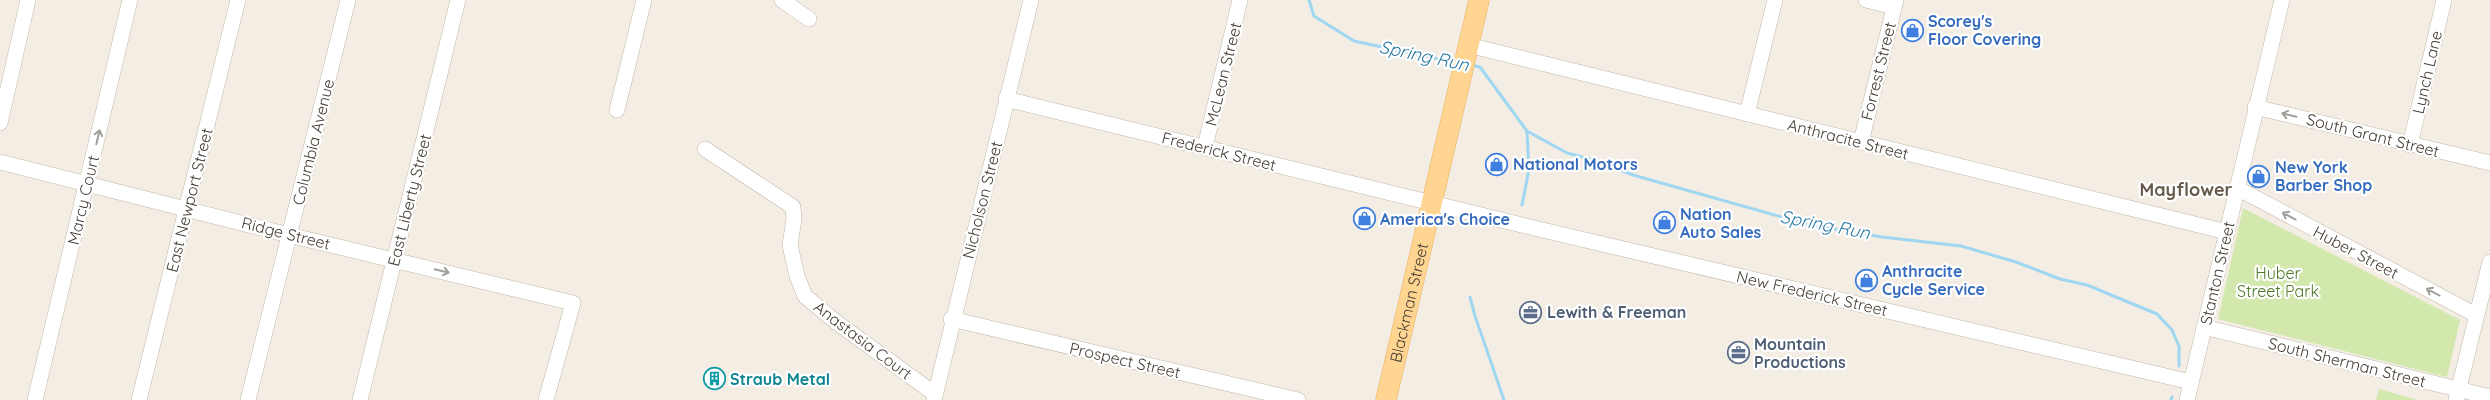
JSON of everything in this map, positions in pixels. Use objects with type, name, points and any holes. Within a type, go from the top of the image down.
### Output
[{"type":"main road","name":"Blackman Street","points":[[1386,400],[1479,0]]},
{"type":"street","points":[[0,123],[28,0]]},
{"type":"street","name":"Marcy Court","points":[[35,400],[130,0]]},
{"type":"street","name":"East Newport Street","points":[[139,400],[238,0]]},
{"type":"street","name":"Columbia Avenue","points":[[248,400],[348,0]]},
{"type":"street","name":"East Liberty Street","points":[[360,400],[458,0]]},
{"type":"street","points":[[617,110],[644,0]]},
{"type":"street","points":[[782,0],[809,19]]},
{"type":"street","name":"Nicholson Street","points":[[934,397],[1031,0]]},
{"type":"street","name":"McLean Street","points":[[1205,148],[1240,0]]},
{"type":"street","points":[[1748,114],[1775,0]]},
{"type":"street","points":[[1866,0],[1895,4]]},
{"type":"street","name":"Stanton Street","points":[[2187,400],[2255,107],[2282,0]]},
{"type":"street","name":"Lynch Lane","points":[[2410,144],[2444,0]]},
{"type":"street","name":"Forrest Street","points":[[1861,142],[1895,4]]},
{"type":"street","name":"Anthracite Street","points":[[1466,58],[1748,114],[2227,232]]},
{"type":"street","name":"Frederick Street","points":[[1006,100],[1433,203]]},
{"type":"street","name":"South Grant Street","points":[[2255,107],[2490,163]]},
{"type":"street","name":"Anastasia Court","points":[[705,149],[793,207],[794,219],[790,246],[797,276],[805,296],[934,397]]},
{"type":"street","name":"Ridge Street","points":[[0,162],[289,235],[572,303],[546,400]]},
{"type":"street","name":"Huber Street","points":[[2237,188],[2476,315]]},
{"type":"street","name":"New Frederick Street","points":[[1433,203],[2191,382]]},
{"type":"street","points":[[2457,395],[2489,270]]},
{"type":"street","name":"Prospect Street","points":[[952,319],[1298,400]]},
{"type":"street","name":"South Sherman Street","points":[[2204,327],[2457,395],[2490,397]]},
{"type":"green space","name":"Huber Street Park","points":[[2243,208],[2460,320],[2447,377],[2218,319]]},
{"type":"green space","points":[[2379,389],[2417,400],[2376,400]]},
{"type":"waterway","name":"Spring Run","points":[[1309,0],[1314,16],[1354,41],[1457,63]]},
{"type":"waterway","name":"Spring Run","points":[[1471,65],[1480,67],[1527,131],[1567,153],[1597,161],[1633,175],[1810,225],[1882,237],[1961,246],[2016,262],[2060,279],[2087,285],[2157,314],[2172,330],[2179,346],[2179,366]]},
{"type":"waterway","points":[[1522,205],[1529,169],[1527,132]]},
{"type":"waterway","points":[[1470,297],[1504,400]]},
{"type":"place","name":"Scorey's Floor Covering","points":[[1912,30]]},
{"type":"place","name":"National Motors","points":[[1497,164]]},
{"type":"place","name":"New York Barber Shop","points":[[2259,176]]},
{"type":"place","name":"America's Choice","points":[[1364,219]]},
{"type":"place","name":"Nation Auto Sales","points":[[1664,223]]},
{"type":"place","name":"Anthracite Cycle Service","points":[[1866,280]]},
{"type":"place","name":"Lewith & Freeman","points":[[1531,312]]},
{"type":"place","name":"Mountain Productions","points":[[1738,353]]},
{"type":"place","name":"Straub Metal","points":[[714,379]]},
{"type":"district","name":"Mayflower","points":[[2186,190]]}]
